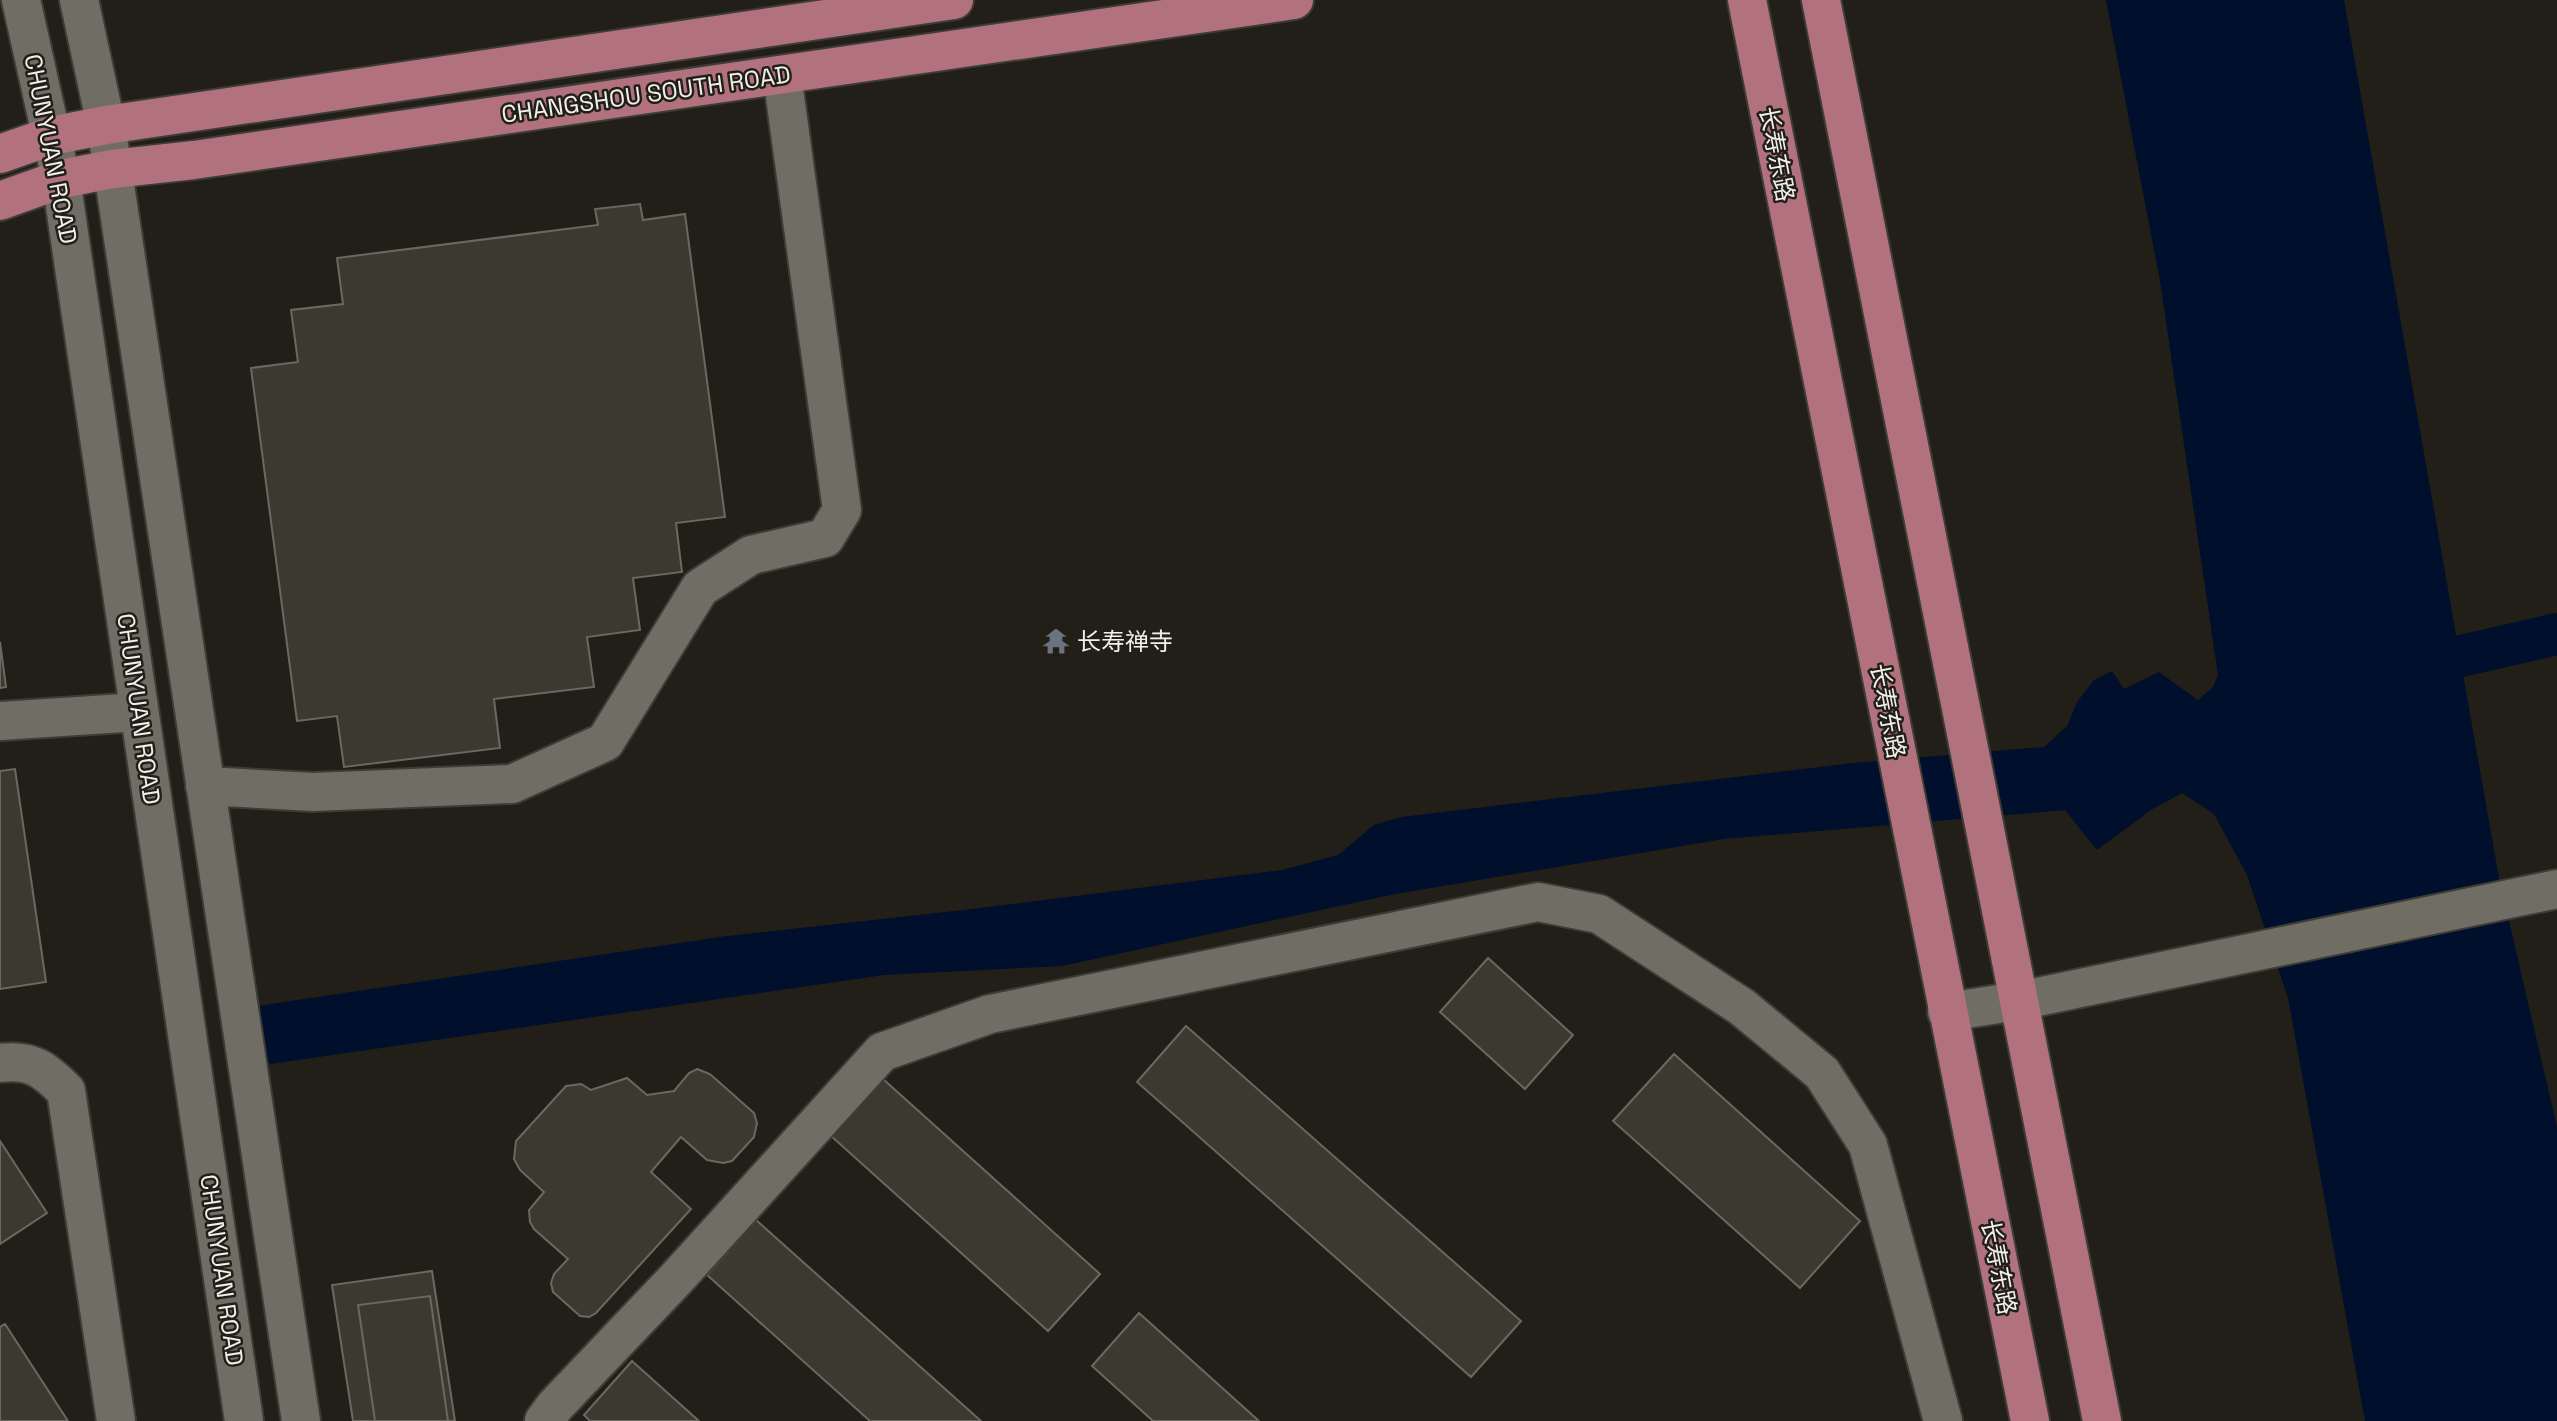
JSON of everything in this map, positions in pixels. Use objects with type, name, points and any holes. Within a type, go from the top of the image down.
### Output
[{"type":"main road","name":"CHANGSHOU SOUTH ROAD","points":[[0,154],[51,136],[106,125],[954,0]]},
{"type":"main road","name":"CHANGSHOU SOUTH ROAD","points":[[0,201],[61,179],[112,169],[208,158],[1294,0]]},
{"type":"main road","name":"长寿东路","points":[[1747,0],[2030,1421]]},
{"type":"main road","points":[[1821,0],[2102,1421]]},
{"type":"street","name":"CHUNYUAN ROAD","points":[[21,0],[61,179],[244,1421]]},
{"type":"street","points":[[79,0],[106,125],[301,1421]]},
{"type":"street","points":[[205,786],[313,792],[512,784],[604,742],[701,588],[751,555],[825,538],[842,510],[782,75]]},
{"type":"street","points":[[0,721],[139,712]]},
{"type":"street","points":[[1947,1012],[2018,1001],[2557,889]]},
{"type":"street","points":[[544,1421],[882,1052],[990,1014],[1538,902],[1599,914],[1742,1007],[1822,1073],[1868,1145],[1943,1421]]},
{"type":"street","points":[[0,1063],[16,1061],[46,1071],[66,1091],[116,1421]]},
{"type":"water","points":[[2106,0],[2344,0],[2499,878],[2557,1127],[2557,1421],[2365,1421],[2288,998],[2247,875],[2214,814],[2182,793],[2151,810],[2097,850],[2065,810],[1724,839],[1395,894],[1062,966],[884,975],[270,1064],[252,1039],[250,1007],[727,936],[964,910],[1282,870],[1338,855],[1374,825],[1401,817],[1853,763],[2044,747],[2067,726],[2077,702],[2094,680],[2112,671],[2124,689],[2159,672],[2198,700],[2213,687],[2218,675],[2160,281]]},
{"type":"building","points":[[640,204],[643,220],[685,214],[725,517],[676,523],[682,572],[633,578],[640,630],[587,637],[594,687],[494,699],[500,748],[344,767],[337,716],[297,721],[251,368],[298,362],[291,310],[343,304],[337,258],[598,225],[595,209]]},
{"type":"building","points":[[0,642],[6,687],[0,688]]},
{"type":"building","points":[[15,769],[46,982],[0,989],[0,771]]},
{"type":"building","points":[[1488,958],[1573,1035],[1525,1089],[1440,1012]]},
{"type":"building","points":[[1186,1026],[1521,1321],[1471,1377],[1137,1082]]},
{"type":"building","points":[[1674,1054],[1860,1221],[1800,1288],[1613,1121]]},
{"type":"building","points":[[697,1069],[710,1074],[754,1113],[757,1123],[754,1137],[732,1161],[723,1163],[707,1160],[681,1137],[651,1172],[691,1209],[596,1313],[589,1317],[580,1316],[553,1292],[551,1283],[554,1274],[568,1259],[534,1229],[530,1222],[529,1210],[544,1192],[520,1170],[514,1159],[516,1141],[566,1086],[581,1084],[591,1090],[627,1078],[647,1095],[674,1091],[689,1073]]},
{"type":"building","points":[[883,1079],[1100,1274],[1048,1331],[831,1136]]},
{"type":"building","points":[[0,1141],[47,1213],[0,1244]]},
{"type":"building","points":[[756,1220],[981,1421],[870,1421],[707,1275]]},
{"type":"building","points":[[432,1271],[455,1421],[353,1421],[332,1285]]},
{"type":"building","points":[[430,1296],[448,1421],[375,1421],[358,1305]]},
{"type":"building","points":[[1139,1313],[1259,1421],[1153,1421],[1092,1366]]},
{"type":"building","points":[[5,1324],[68,1421],[0,1421],[0,1327]]},
{"type":"building","points":[[632,1361],[699,1421],[590,1421],[584,1415]]},
{"type":"waterway","points":[[2404,669],[2557,634]]},
{"type":"place","name":"长寿禅寺","points":[[1056,641]]}]
